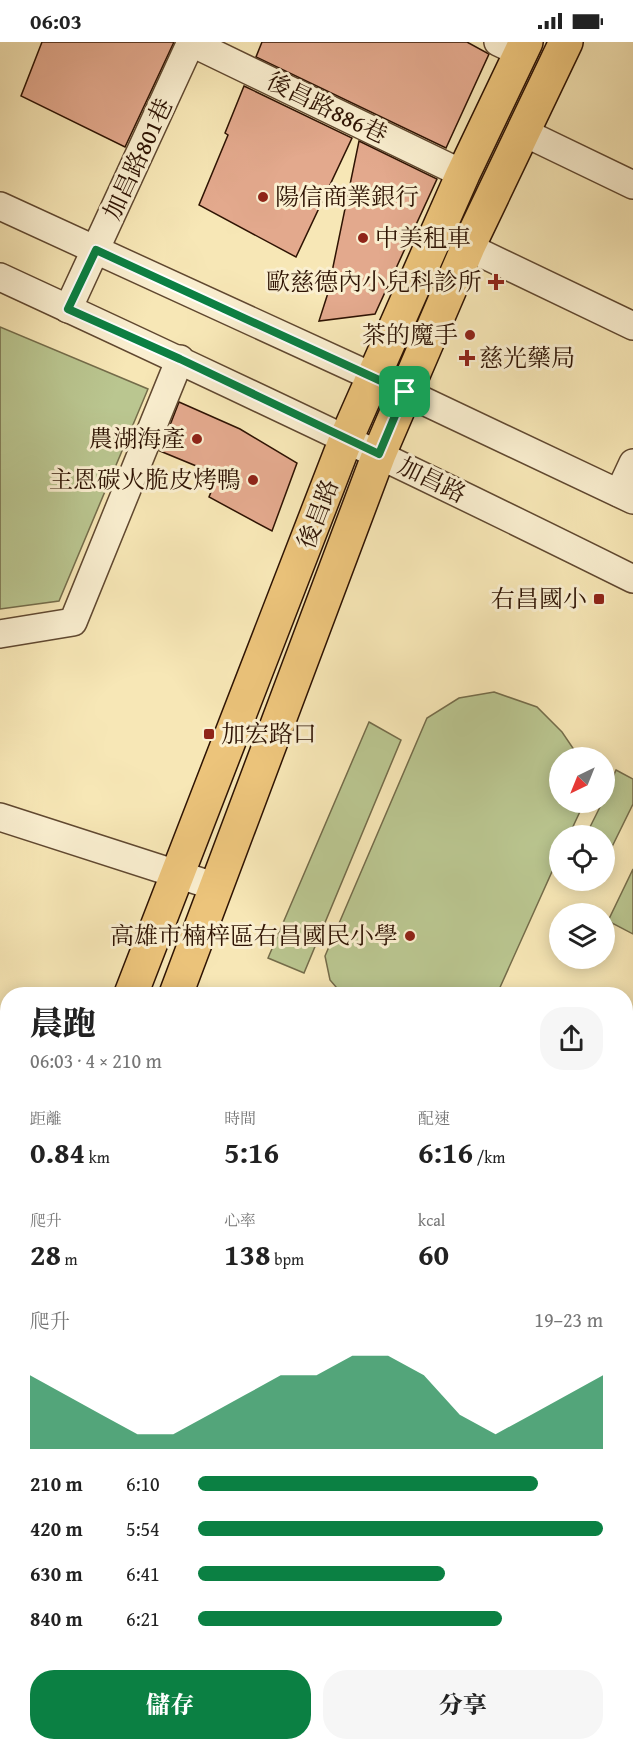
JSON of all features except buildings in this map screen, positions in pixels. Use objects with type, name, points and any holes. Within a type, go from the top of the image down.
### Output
[{"type":"main road","name":"後昌路","points":[[179,987],[379,454],[468,247],[566,42]]},
{"type":"main road","name":"後昌路","points":[[134,987],[346,439],[463,174],[515,46]]},
{"type":"street","name":"後昌路886巷","points":[[191,42],[233,51],[463,174]]},
{"type":"street","name":"加昌路801巷","points":[[68,309],[191,42]]},
{"type":"street","points":[[523,132],[633,185]]},
{"type":"street","points":[[0,206],[626,496],[633,463]]},
{"type":"street","points":[[468,247],[633,326]]},
{"type":"street","name":"加昌路","points":[[0,277],[180,359],[633,579]]},
{"type":"street","points":[[0,634],[73,622],[180,359]]},
{"type":"street","points":[[0,817],[217,887]]},
{"type":"green space","points":[[0,327],[148,389],[59,601],[0,609]]},
{"type":"green space","points":[[494,692],[537,707],[562,732],[572,747],[549,747],[549,813],[579,813],[574,825],[549,825],[549,878],[500,987],[336,987],[330,980],[325,956],[427,718],[459,698]]},
{"type":"green space","points":[[369,722],[401,740],[304,973],[268,958]]},
{"type":"green space","points":[[616,770],[633,779],[633,804],[615,841],[615,825],[591,825],[597,813],[615,813]]},
{"type":"green space","points":[[633,869],[633,934],[615,925],[615,906]]},
{"type":"place","name":"陽信商業銀行","points":[[263,197]]},
{"type":"place","name":"中美租車","points":[[363,238]]},
{"type":"place","name":"歐慈德內小兒科診所","points":[[496,282]]},
{"type":"place","name":"茶的魔手","points":[[470,335]]},
{"type":"place","name":"慈光藥局","points":[[467,358]]},
{"type":"place","name":"農湖海產","points":[[197,439]]},
{"type":"place","name":"主恩碳火脆皮烤鴨","points":[[253,480]]},
{"type":"place","name":"右昌國小","points":[[599,599]]},
{"type":"place","name":"加宏路口","points":[[209,734]]},
{"type":"place","name":"高雄市楠梓區右昌國民小學","points":[[410,936]]},
{"type":"route","points":[[96,250],[405,392],[379,454],[180,359],[68,309],[96,250]]}]
